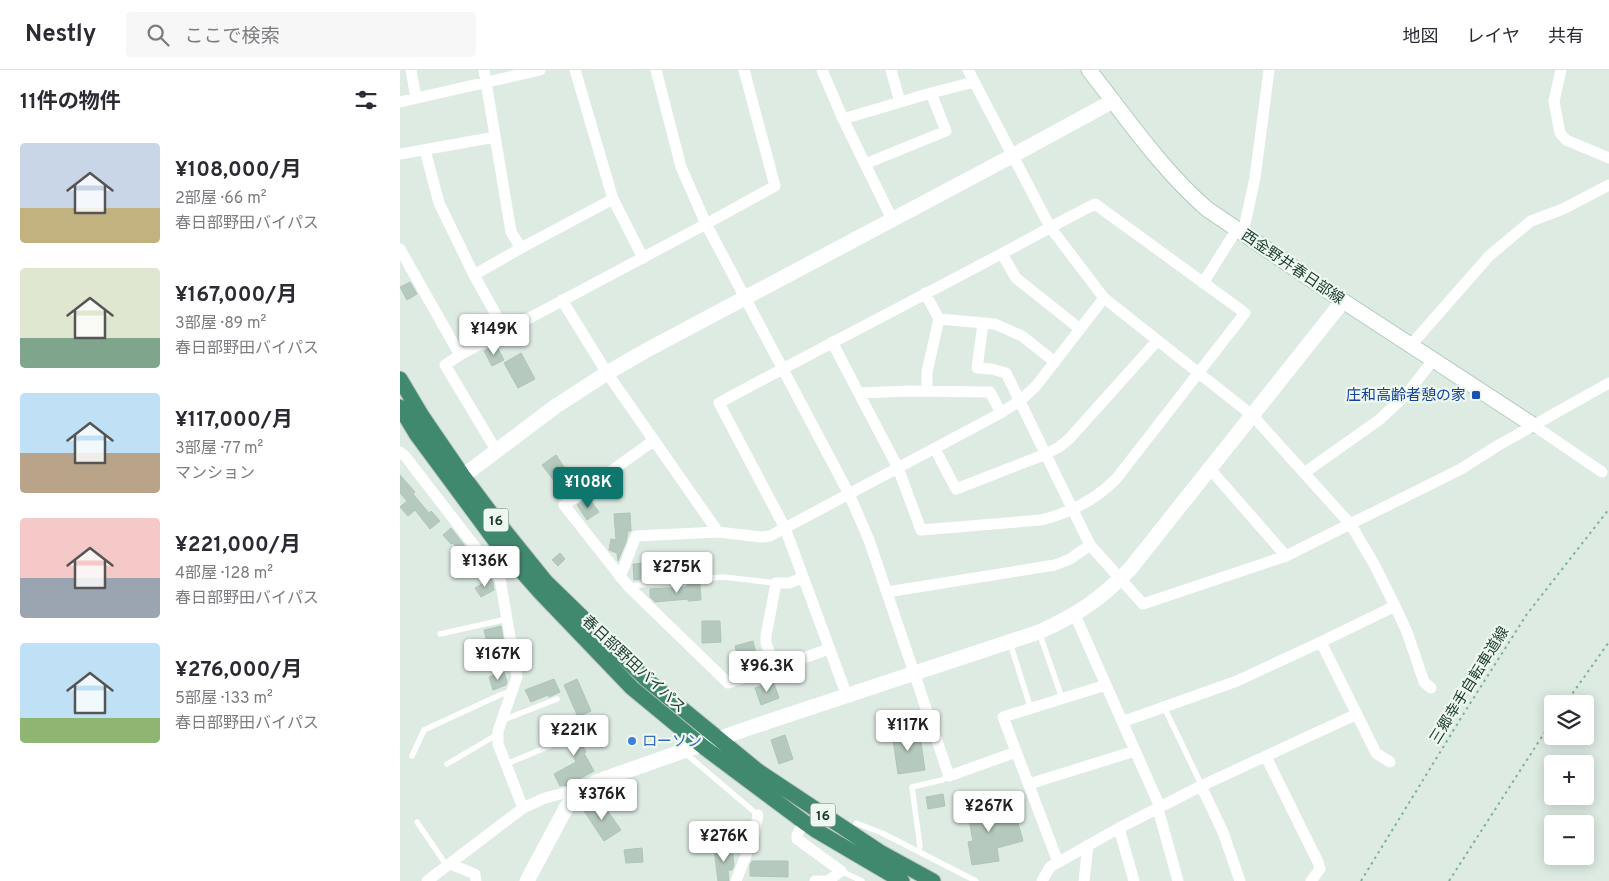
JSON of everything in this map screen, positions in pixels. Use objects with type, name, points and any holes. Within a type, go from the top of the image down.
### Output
[{"type":"highway","name":"春日部野田バイパス","points":[[400,379],[422,416],[463,476],[546,582],[647,680],[758,771],[852,827],[880,852],[933,881]]},
{"type":"highway","name":"春日部野田バイパス","points":[[400,407],[417,435],[499,546],[540,592],[632,688],[701,745],[804,822],[902,881]]},
{"type":"street","points":[[411,70],[416,98]]},
{"type":"street","points":[[484,70],[512,232],[521,248]]},
{"type":"street","points":[[400,102],[540,70]]},
{"type":"street","points":[[575,70],[613,199],[643,258]]},
{"type":"street","points":[[656,70],[681,167],[706,224],[849,494],[869,540],[949,776],[1016,752]]},
{"type":"street","points":[[496,450],[445,365],[774,186],[744,70]]},
{"type":"street","points":[[822,70],[843,119],[892,218]]},
{"type":"street","points":[[891,70],[900,102]]},
{"type":"street","points":[[968,70],[1050,227],[1104,298],[1252,416],[1351,525],[1374,564],[1395,606],[1407,632],[1424,682],[1431,688]]},
{"type":"street","name":"西金野井春日部線","points":[[1089,70],[1172,175],[1188,193],[1207,209],[1533,425]]},
{"type":"street","points":[[1203,283],[1240,231],[1255,178],[1269,70]]},
{"type":"street","points":[[1561,70],[1554,101],[1560,133],[1566,140],[1609,158]]},
{"type":"street","points":[[843,119],[974,82]]},
{"type":"street","points":[[865,164],[946,131],[931,93]]},
{"type":"street","points":[[463,476],[556,406],[607,373],[744,297],[1113,101]]},
{"type":"street","points":[[400,154],[495,137]]},
{"type":"street","points":[[426,150],[439,203],[474,275],[505,331]]},
{"type":"street","points":[[1410,345],[1489,256],[1531,221],[1563,209],[1609,185]]},
{"type":"street","points":[[474,275],[613,199]]},
{"type":"street","points":[[832,342],[898,468],[921,530],[1042,520],[1073,510],[1103,492],[1116,479],[1245,313],[1095,204],[832,342],[719,403],[785,528],[847,696]]},
{"type":"street","points":[[400,249],[460,356]]},
{"type":"street","points":[[1002,254],[1016,278],[1080,329]]},
{"type":"street","points":[[925,293],[939,319],[926,372],[926,391]]},
{"type":"street","points":[[624,582],[636,536],[718,532],[761,537],[770,536],[1001,413],[1021,400],[1036,386],[1104,298]]},
{"type":"street","points":[[562,300],[607,373],[718,532]]},
{"type":"street","points":[[527,881],[566,808],[581,791],[598,781],[682,751],[1010,643],[1075,615],[1093,602],[1130,569],[1343,300]]},
{"type":"street","points":[[939,319],[995,324],[1022,336],[1055,362]]},
{"type":"street","points":[[983,324],[977,368],[992,369],[1006,373],[1021,400],[1090,545],[1143,604],[1286,556],[1461,469],[1533,425],[1609,384]]},
{"type":"street","points":[[935,448],[956,489],[1046,454],[1069,439],[1157,341]]},
{"type":"street","points":[[1304,473],[1379,420],[1406,395],[1433,360]]},
{"type":"street","points":[[859,394],[926,391],[990,392],[1001,413]]},
{"type":"street","points":[[1533,425],[1602,472]]},
{"type":"street","points":[[653,441],[564,505],[624,582],[728,683],[829,649]]},
{"type":"street","points":[[400,452],[500,579],[517,677],[498,734],[498,744],[523,808]]},
{"type":"street","points":[[1210,469],[1286,556]]},
{"type":"street","points":[[887,592],[1048,567],[1070,559],[1090,545]]},
{"type":"street","points":[[775,668],[766,643],[766,636],[776,583],[789,583],[803,578]]},
{"type":"street","points":[[1122,722],[1237,681],[1395,606]]},
{"type":"street","points":[[1075,615],[1158,808],[1178,881]]},
{"type":"street","points":[[1321,642],[1376,753],[1390,762]]},
{"type":"street","points":[[1058,862],[1003,717],[1106,685]]},
{"type":"street","points":[[1042,881],[1050,867],[1119,828],[1201,786],[1357,714]]},
{"type":"street","points":[[1028,784],[1134,751]]},
{"type":"street","points":[[1266,757],[1318,862],[1320,869],[1311,881]]},
{"type":"street","points":[[1201,786],[1222,832],[1240,881]]},
{"type":"street","points":[[427,881],[523,808],[564,792],[581,791]]},
{"type":"street","points":[[736,881],[754,835],[758,815]]},
{"type":"street","points":[[804,822],[797,835],[798,839],[841,871],[828,880],[815,881]]},
{"type":"street","points":[[1119,828],[1134,881]]},
{"type":"street","points":[[1084,881],[1088,845]]},
{"type":"street","points":[[448,865],[475,874],[476,881]]},
{"type":"lane","points":[[624,582],[723,578],[776,583]]},
{"type":"lane","points":[[440,634],[507,619]]},
{"type":"lane","points":[[1039,632],[1062,698]]},
{"type":"lane","points":[[1010,643],[1030,709]]},
{"type":"lane","points":[[412,756],[424,730],[502,694],[512,692]]},
{"type":"lane","points":[[502,720],[557,699]]},
{"type":"lane","points":[[1164,707],[1201,786]]},
{"type":"lane","points":[[447,764],[498,734]]},
{"type":"lane","points":[[506,764],[550,746]]},
{"type":"lane","points":[[682,751],[758,815]]},
{"type":"lane","points":[[920,846],[912,787],[942,780],[949,776]]},
{"type":"lane","points":[[417,822],[448,865]]},
{"type":"lane","points":[[852,827],[882,833],[976,881]]},
{"type":"lane","points":[[841,871],[862,881]]},
{"type":"path","name":"三郷幸手自転車道線","points":[[1361,881],[1527,614],[1609,509]]},
{"type":"path","points":[[1571,695],[1609,642]]},
{"type":"path","points":[[1449,881],[1544,734]]},
{"type":"building","points":[[410,282],[417,294],[407,300],[400,287]]},
{"type":"building","points":[[496,345],[504,360],[492,366],[484,351]]},
{"type":"building","points":[[521,353],[535,379],[518,388],[504,363]]},
{"type":"building","points":[[556,455],[577,486],[564,494],[542,465]]},
{"type":"building","points":[[400,475],[415,492],[413,494],[429,513],[431,511],[440,521],[430,529],[415,510],[408,516],[400,507],[407,501],[400,493]]},
{"type":"building","points":[[588,497],[599,512],[587,520],[577,505]]},
{"type":"building","points":[[630,513],[631,531],[628,531],[626,542],[618,561],[617,553],[609,550],[611,539],[616,540],[614,514]]},
{"type":"building","points":[[451,528],[468,550],[463,555],[443,535]]},
{"type":"building","points":[[560,553],[565,559],[558,566],[552,560]]},
{"type":"building","points":[[646,563],[648,578],[634,580],[633,564]]},
{"type":"building","points":[[491,579],[494,590],[481,597],[475,588]]},
{"type":"building","points":[[700,584],[701,600],[688,601],[688,599],[655,602],[650,597],[650,589],[687,587],[686,585]]},
{"type":"building","points":[[702,621],[720,621],[721,642],[702,643]]},
{"type":"building","points":[[501,626],[506,656],[491,659],[484,630]]},
{"type":"building","points":[[753,641],[758,661],[740,666],[735,646]]},
{"type":"building","points":[[504,672],[506,685],[493,690],[489,677]]},
{"type":"building","points":[[554,679],[560,692],[531,702],[525,690]]},
{"type":"building","points":[[577,679],[591,711],[578,717],[564,685]]},
{"type":"building","points":[[773,681],[779,698],[761,705],[755,688]]},
{"type":"building","points":[[572,717],[580,732],[577,734],[586,752],[584,753],[594,771],[568,785],[560,786],[554,774],[576,762],[566,741],[569,740],[561,722]]},
{"type":"building","points":[[919,729],[925,770],[898,774],[892,733]]},
{"type":"building","points":[[785,735],[793,759],[779,764],[771,740]]},
{"type":"building","points":[[943,794],[945,806],[928,809],[926,797]]},
{"type":"building","points":[[990,799],[995,824],[1017,819],[1023,841],[997,848],[999,861],[972,865],[968,842],[973,841],[966,804]]},
{"type":"building","points":[[600,800],[621,830],[604,841],[584,811]]},
{"type":"building","points":[[732,847],[734,865],[732,870],[728,870],[729,881],[718,881],[714,849]]},
{"type":"building","points":[[642,848],[643,862],[626,863],[624,850]]},
{"type":"building","points":[[752,861],[788,861],[788,877],[750,876]]},
{"type":"place","name":"庄和高齢者憩の家","points":[[1476,395]]},
{"type":"place","name":"ローソン","points":[[632,741]]}]
